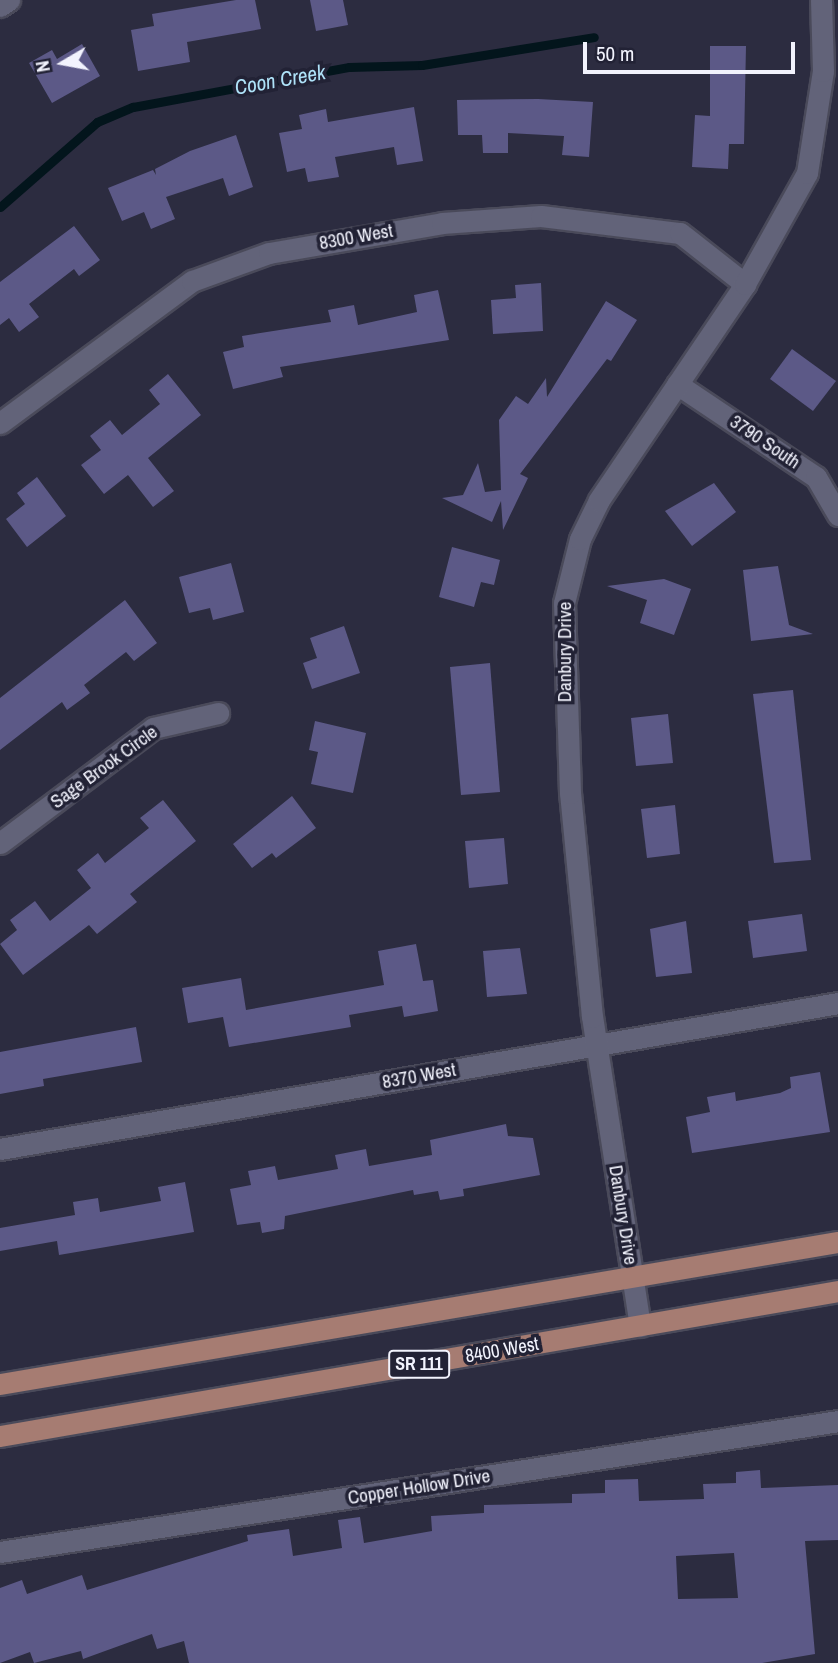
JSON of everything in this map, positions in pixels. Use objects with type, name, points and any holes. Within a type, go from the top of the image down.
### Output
[{"type":"main road","points":[[0,1384],[838,1242]]},
{"type":"main road","name":"8400 West","points":[[0,1436],[838,1291]]},
{"type":"street","points":[[0,6],[9,0]]},
{"type":"street","name":"Danbury Drive","points":[[640,1326],[595,1045],[570,793],[564,603],[580,539],[599,500],[746,284],[807,173],[823,71],[821,0]]},
{"type":"street","name":"8300 West","points":[[0,423],[181,288],[229,263],[269,253],[464,220],[541,216],[680,233],[746,284]]},
{"type":"street","name":"3790 South","points":[[677,384],[816,477],[838,515]]},
{"type":"street","name":"Sage Brook Circle","points":[[0,843],[153,728],[218,713]]},
{"type":"street","name":"8370 West","points":[[0,1149],[838,1003]]},
{"type":"street","name":"Copper Hollow Drive","points":[[0,1552],[838,1421]]},
{"type":"building","points":[[236,0],[255,0],[261,29],[187,42],[190,62],[138,71],[131,30],[154,26],[152,14]]},
{"type":"building","points":[[310,0],[343,0],[348,25],[316,31]]},
{"type":"building","points":[[82,44],[100,76],[52,103],[29,63],[52,50],[57,59]]},
{"type":"building","points":[[710,46],[746,46],[744,144],[729,144],[728,169],[692,167],[695,115],[710,116]]},
{"type":"building","points":[[538,99],[593,102],[589,157],[562,155],[564,136],[508,133],[508,153],[483,153],[482,135],[458,135],[457,100]]},
{"type":"building","points":[[414,107],[423,161],[397,165],[394,147],[335,157],[339,177],[308,182],[305,168],[287,172],[279,133],[302,129],[299,115],[326,109],[328,122]]},
{"type":"building","points":[[236,135],[253,187],[229,196],[223,178],[166,197],[175,219],[151,229],[144,212],[122,221],[108,188],[153,170],[156,175],[155,169],[190,151]]},
{"type":"building","points":[[74,226],[100,260],[79,276],[74,269],[29,304],[39,317],[19,332],[9,318],[0,325],[0,282]]},
{"type":"building","points":[[541,283],[543,331],[493,334],[491,300],[516,298],[515,285]]},
{"type":"building","points":[[438,290],[449,340],[280,367],[283,377],[233,389],[223,352],[244,347],[242,336],[331,322],[328,310],[354,305],[358,325],[417,312],[414,295]]},
{"type":"building","points":[[606,301],[637,320],[611,361],[607,359],[520,474],[528,478],[503,530],[501,501],[492,522],[442,498],[463,495],[478,463],[485,492],[501,490],[499,420],[516,396],[528,404],[546,378],[547,397]]},
{"type":"building","points":[[792,349],[836,381],[813,411],[770,379]]},
{"type":"building","points":[[168,374],[201,415],[148,458],[174,491],[153,507],[128,475],[104,494],[81,465],[101,450],[90,436],[110,420],[122,435],[160,404],[149,390]]},
{"type":"building","points":[[37,477],[66,516],[27,547],[6,519],[25,504],[17,493]]},
{"type":"building","points":[[714,483],[736,512],[692,546],[665,511]]},
{"type":"building","points":[[452,547],[500,560],[494,585],[481,582],[474,607],[439,597]]},
{"type":"building","points":[[231,563],[244,612],[213,620],[210,608],[189,613],[179,577]]},
{"type":"building","points":[[778,566],[789,625],[813,634],[751,641],[743,570]]},
{"type":"building","points":[[664,579],[691,589],[674,635],[640,623],[647,600],[607,586]]},
{"type":"building","points":[[125,600],[157,643],[134,661],[126,652],[84,685],[90,693],[67,710],[62,702],[0,750],[0,698]]},
{"type":"building","points":[[344,626],[360,673],[312,689],[303,663],[317,658],[310,638]]},
{"type":"building","points":[[490,663],[500,792],[461,795],[450,667]]},
{"type":"building","points":[[793,690],[811,860],[774,863],[753,694]]},
{"type":"building","points":[[668,714],[673,763],[636,766],[631,718]]},
{"type":"building","points":[[315,721],[366,733],[353,793],[311,784],[318,752],[309,750]]},
{"type":"building","points":[[292,796],[316,828],[276,858],[272,853],[252,868],[233,844]]},
{"type":"building","points":[[163,800],[196,841],[130,894],[137,902],[97,934],[89,925],[23,975],[0,944],[17,930],[10,920],[35,901],[50,921],[91,888],[77,870],[98,853],[105,863],[149,828],[140,818]]},
{"type":"building","points":[[675,805],[680,854],[647,858],[641,809]]},
{"type":"building","points":[[504,838],[508,884],[469,888],[465,841]]},
{"type":"building","points":[[802,914],[807,951],[753,958],[748,921]]},
{"type":"building","points":[[686,921],[692,973],[656,977],[650,929]]},
{"type":"building","points":[[416,944],[423,981],[433,980],[438,1011],[404,1017],[402,1006],[349,1015],[351,1027],[229,1047],[223,1017],[188,1023],[182,988],[241,978],[246,1010],[384,985],[378,951]]},
{"type":"building","points":[[520,948],[527,994],[487,997],[483,951]]},
{"type":"building","points":[[136,1027],[142,1062],[43,1079],[44,1086],[0,1094],[0,1052]]},
{"type":"building","points":[[820,1072],[830,1132],[692,1153],[686,1117],[710,1112],[707,1097],[735,1092],[736,1101],[780,1093],[791,1088],[790,1077]]},
{"type":"building","points":[[506,1124],[508,1136],[533,1138],[540,1175],[463,1189],[464,1196],[440,1200],[438,1191],[414,1195],[413,1190],[285,1216],[284,1229],[262,1233],[260,1222],[237,1225],[230,1189],[251,1185],[248,1171],[275,1166],[278,1180],[338,1169],[335,1155],[366,1149],[369,1166],[432,1155],[430,1140]]},
{"type":"building","points":[[185,1182],[194,1232],[59,1255],[57,1241],[0,1251],[0,1228],[75,1215],[73,1202],[98,1198],[100,1212],[161,1201],[158,1187]]},
{"type":"building","points":[[760,1470],[761,1488],[838,1485],[838,1540],[805,1541],[815,1654],[762,1663],[189,1663],[184,1641],[157,1649],[152,1634],[83,1659],[81,1651],[34,1663],[30,1652],[0,1663],[0,1588],[22,1580],[27,1594],[82,1575],[87,1590],[248,1541],[247,1535],[289,1529],[293,1556],[342,1548],[338,1520],[360,1517],[364,1543],[432,1531],[431,1516],[484,1513],[484,1505],[572,1503],[572,1494],[605,1493],[605,1480],[638,1479],[639,1501],[704,1499],[703,1484],[736,1483],[736,1472]],"holes":[[[734,1553],[738,1598],[678,1599],[676,1556]]]},
{"type":"waterway","name":"Coon Creek","points":[[0,207],[97,122],[133,107],[349,67],[422,65],[594,37]]}]
